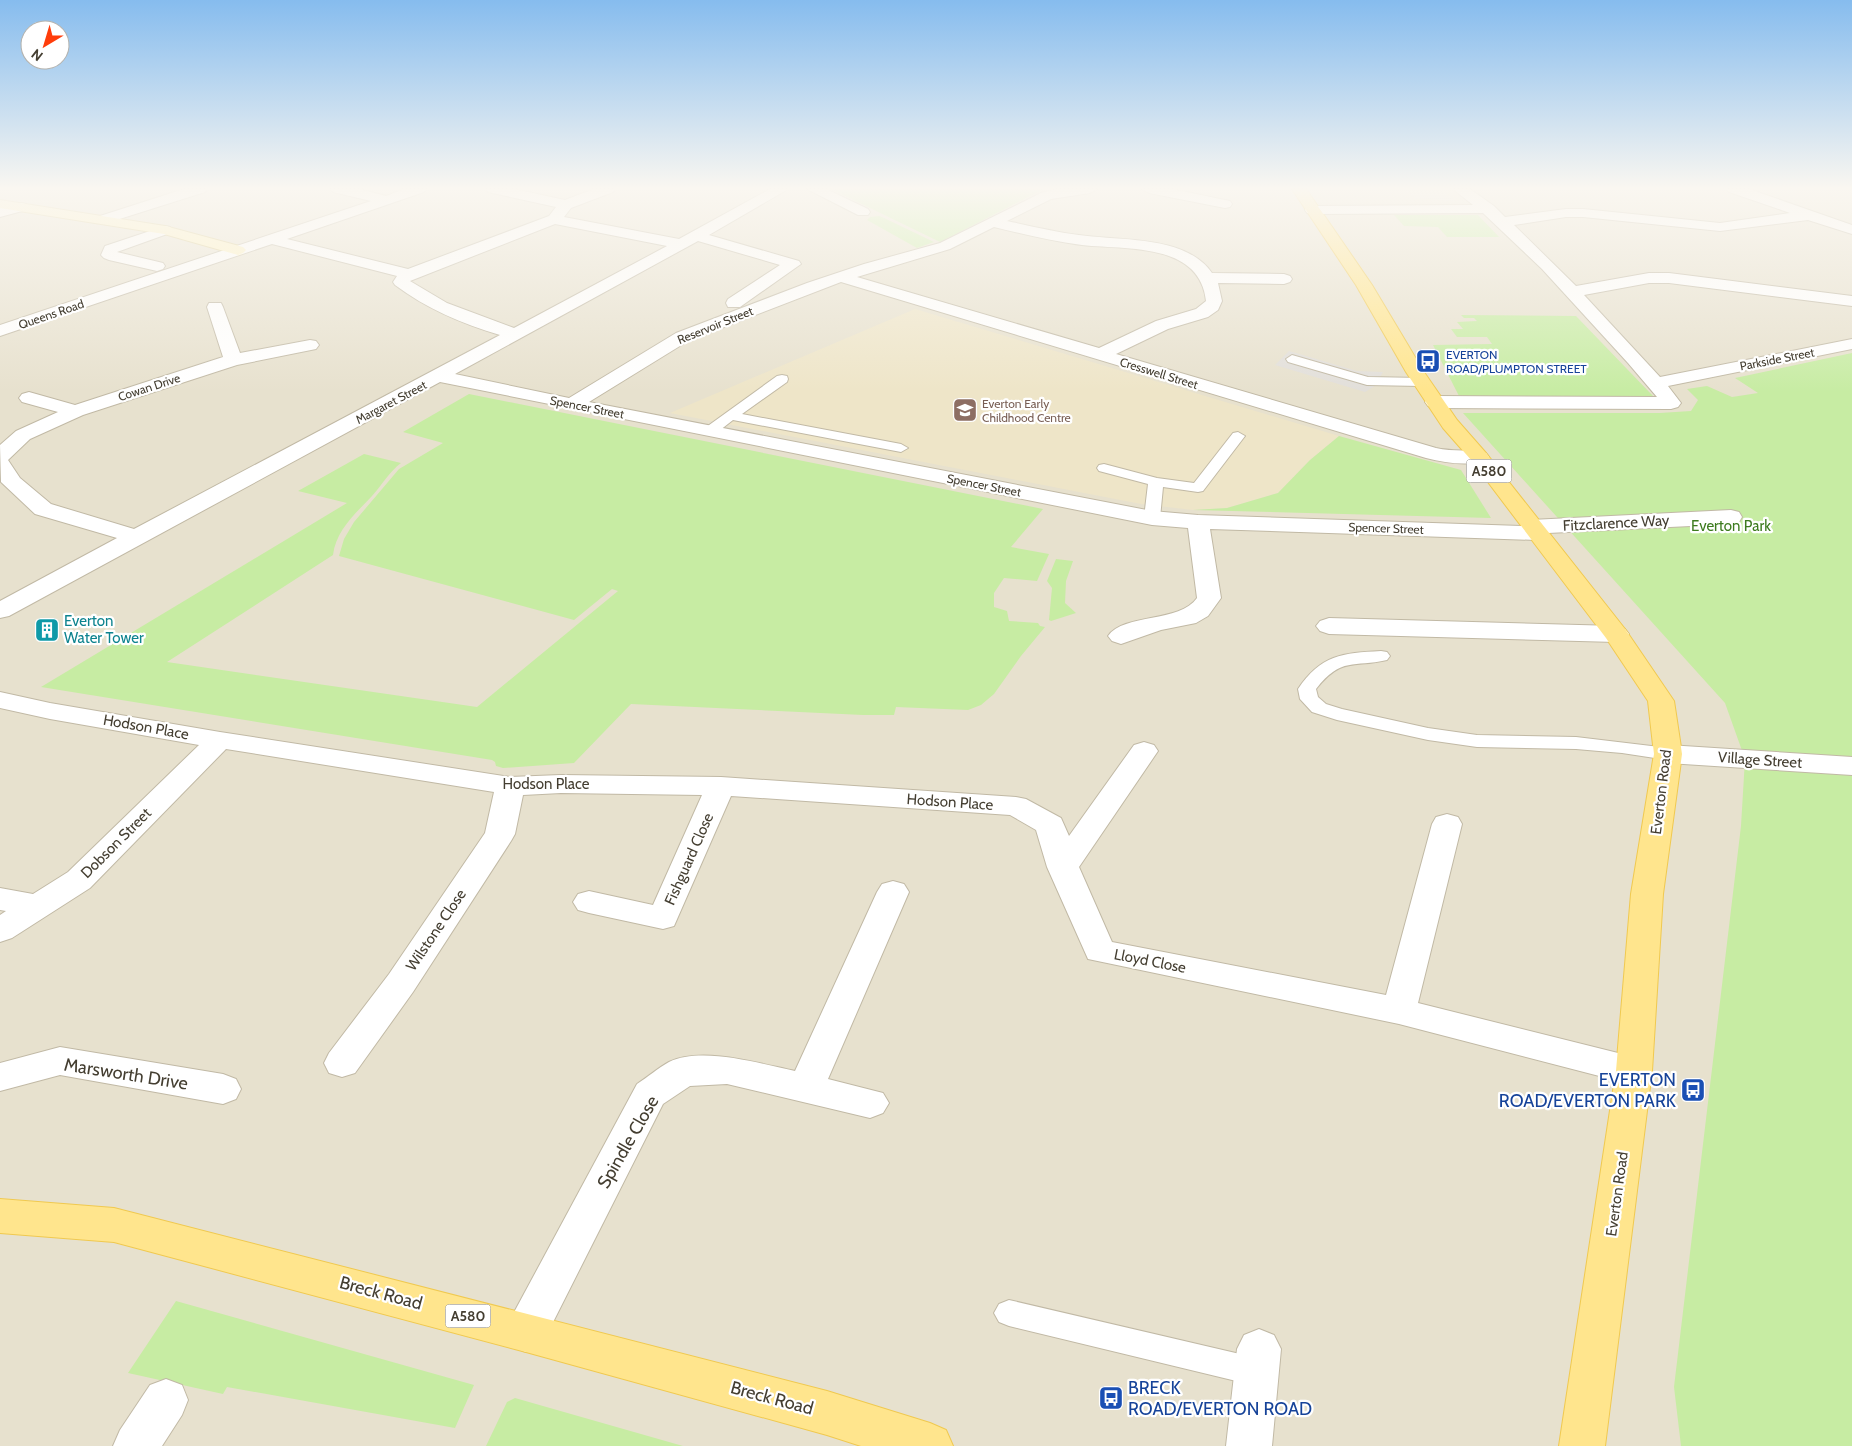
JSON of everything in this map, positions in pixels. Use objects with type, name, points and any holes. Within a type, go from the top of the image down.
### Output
[{"type":"main road","name":"Everton Road","points":[[1344,256],[1450,424],[1479,458],[1616,634],[1661,701],[1668,754],[1647,894],[1634,1071],[1582,1446]]},
{"type":"main road","name":"Breck Road","points":[[0,1216],[114,1225],[526,1332],[827,1413],[930,1446]]},
{"type":"street","points":[[115,256],[157,266]]},
{"type":"street","name":"Queens Road","points":[[0,331],[219,256]]},
{"type":"street","points":[[340,256],[409,274]]},
{"type":"street","points":[[455,256],[409,274],[401,282],[412,291],[482,324],[516,334]]},
{"type":"street","name":"Margaret Street","points":[[0,611],[136,536],[665,256]]},
{"type":"street","points":[[738,315],[726,309],[793,264],[763,256]]},
{"type":"street","name":"Reservoir Street","points":[[572,404],[676,340],[797,292],[908,256]]},
{"type":"street","points":[[1100,355],[1162,325],[1208,310],[1214,301],[1208,278],[1195,264],[1179,256]]},
{"type":"street","points":[[1435,402],[1671,404],[1656,383],[1536,256]]},
{"type":"street","name":"Cresswell Street","points":[[841,277],[1433,454],[1454,458],[1479,458]]},
{"type":"street","points":[[1208,278],[1284,279]]},
{"type":"street","points":[[1572,292],[1649,278],[1669,278],[1852,301]]},
{"type":"street","points":[[767,283],[797,292]]},
{"type":"street","points":[[216,307],[233,360]]},
{"type":"street","name":"Parkside Street","points":[[1656,383],[1852,344]]},
{"type":"street","name":"Cowan Drive","points":[[0,456],[23,435],[76,411],[233,360],[310,345]]},
{"type":"street","name":"Parkside Street","points":[[1703,374],[1726,386]]},
{"type":"street","name":"Spencer Street","points":[[439,376],[1152,518],[1198,522],[1534,530]]},
{"type":"street","points":[[29,398],[76,411]]},
{"type":"street","points":[[0,464],[12,482],[43,509],[136,536]]},
{"type":"street","name":"Fitzclarence Way","points":[[1534,530],[1731,517]]},
{"type":"street","points":[[1121,636],[1159,623],[1185,620],[1196,615],[1205,607],[1209,598],[1198,522]]},
{"type":"street","points":[[1329,626],[1616,634]]},
{"type":"street","name":"Hodson Place","points":[[0,700],[50,711],[220,740],[510,786],[561,784],[721,786],[1016,806],[1050,825],[1063,867]]},
{"type":"street","name":"Dobson Street","points":[[0,930],[79,880],[220,740]]},
{"type":"street","points":[[1063,867],[1144,751]]},
{"type":"street","name":"Village Street","points":[[1668,754],[1852,766]]},
{"type":"street","name":"Wilstone Close","points":[[342,1064],[401,983],[500,834],[510,786]]},
{"type":"street","name":"Fishguard Close","points":[[589,902],[663,918],[721,786]]},
{"type":"street","points":[[1399,1011],[1446,824]]},
{"type":"street","name":"Lloyd Close","points":[[1063,867],[1100,951],[1399,1011],[1634,1071]]},
{"type":"street","points":[[806,1088],[893,892]]},
{"type":"street","points":[[0,899],[39,906]]},
{"type":"street","name":"Marsworth Drive","points":[[0,1077],[60,1061],[223,1089]]},
{"type":"street","name":"Spindle Close","points":[[526,1332],[650,1094],[682,1072],[727,1070],[870,1103]]},
{"type":"street","points":[[1249,1446],[1258,1360]]},
{"type":"street","points":[[136,1446],[166,1400]]},
{"type":"lane","points":[[1292,359],[1367,381],[1422,382]]},
{"type":"lane","points":[[710,431],[782,379]]},
{"type":"lane","points":[[732,416],[901,448]]},
{"type":"lane","points":[[1104,468],[1156,482],[1198,488],[1238,436]]},
{"type":"lane","points":[[1152,518],[1156,482]]},
{"type":"lane","points":[[1381,656],[1346,658],[1332,663],[1315,678],[1308,689],[1309,699],[1318,708],[1337,714],[1428,734],[1477,741],[1576,743],[1668,754]]},
{"type":"lane","points":[[1009,1313],[1258,1360]]},
{"type":"shaded area","points":[[0,256],[1852,256],[1852,1446],[0,1446]]},
{"type":"shaded area","name":"Everton Early Childhood Centre","points":[[915,309],[1339,436],[1310,460],[1278,493],[1227,508],[1193,510],[1141,504],[670,413]]},
{"type":"shaded area","points":[[1289,351],[1357,371],[1383,372],[1375,386],[1365,392],[1275,365]]},
{"type":"green space","points":[[1461,315],[1576,316],[1653,396],[1459,396],[1433,345],[1492,344],[1487,337],[1457,337],[1451,329],[1463,329],[1457,322],[1477,321],[1474,318],[1464,318]]},
{"type":"green space","name":"Everton Park","points":[[1852,353],[1852,1446],[1681,1446],[1674,1387],[1741,826],[1745,759],[1725,703],[1463,413],[1660,413],[1691,411],[1698,400],[1687,389],[1707,386],[1732,397],[1758,393],[1735,378]]},
{"type":"green space","points":[[469,394],[1043,509],[1011,547],[1049,554],[1037,581],[1004,578],[994,593],[994,607],[1007,611],[1009,621],[1038,623],[1040,626],[1045,627],[1021,656],[994,694],[981,705],[968,710],[896,707],[894,715],[863,715],[631,704],[574,763],[503,768],[496,766],[492,760],[41,687],[347,503],[298,491],[364,454],[401,463],[342,530],[333,555],[167,662],[477,707],[618,591],[612,589],[574,620],[339,556],[344,539],[354,522],[399,469],[443,443],[403,432]]},
{"type":"green space","points":[[1339,436],[1461,470],[1491,518],[1193,510],[1227,508],[1278,493],[1310,460]]},
{"type":"green space","points":[[1056,559],[1073,561],[1066,581],[1065,603],[1076,613],[1051,621],[1049,620],[1052,588],[1047,581]]},
{"type":"green space","points":[[176,1301],[474,1385],[455,1428],[227,1387],[223,1394],[128,1373]]},
{"type":"green space","points":[[515,1398],[683,1446],[486,1446],[507,1402]]},
{"type":"place","name":"EVERTON ROAD/PLUMPTON STREET","points":[[1428,361]]},
{"type":"place","name":"Everton Early Childhood Centre","points":[[965,410]]},
{"type":"place","name":"Everton Water Tower","points":[[47,630]]},
{"type":"place","name":"EVERTON ROAD/EVERTON PARK","points":[[1693,1090]]},
{"type":"place","name":"BRECK ROAD/EVERTON ROAD","points":[[1111,1398]]}]
